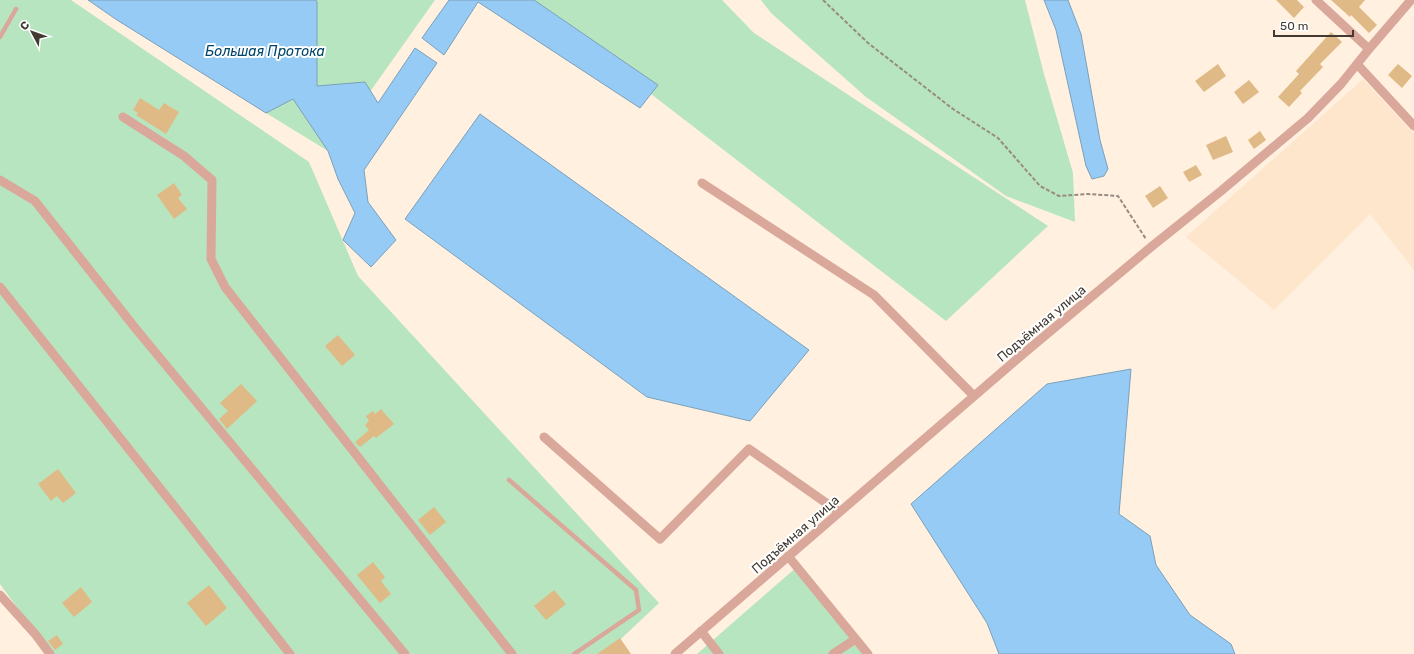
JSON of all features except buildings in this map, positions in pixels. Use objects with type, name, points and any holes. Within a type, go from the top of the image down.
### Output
[{"type":"street","points":[[1316,0],[1368,48]]},
{"type":"street","name":"Подъёмная улица","points":[[675,654],[974,396],[1308,118],[1357,64],[1368,48],[1411,0]]},
{"type":"street","points":[[1357,64],[1414,126]]},
{"type":"street","points":[[123,117],[184,156],[212,180],[211,259],[225,287],[512,654]]},
{"type":"street","points":[[0,180],[35,201],[136,330],[404,654]]},
{"type":"street","points":[[702,183],[874,295],[974,396]]},
{"type":"street","points":[[0,287],[290,654]]},
{"type":"street","points":[[544,437],[660,539],[749,450],[839,512]]},
{"type":"street","points":[[788,556],[868,654]]},
{"type":"street","points":[[0,595],[36,635],[50,654]]},
{"type":"street","points":[[701,631],[720,654]]},
{"type":"street","points":[[834,654],[851,642]]},
{"type":"lane","points":[[0,37],[16,9]]},
{"type":"lane","points":[[509,480],[636,590],[639,610],[574,654]]},
{"type":"path","points":[[823,0],[868,43],[953,109],[998,138],[1040,186],[1059,196],[1088,194],[1118,196],[1151,248]]},
{"type":"shaded area","points":[[1363,79],[1414,134],[1414,270],[1370,214],[1274,310],[1186,237]]},
{"type":"green space","points":[[0,0],[71,0],[309,162],[358,276],[659,603],[605,654],[51,654],[0,584]]},
{"type":"green space","points":[[316,0],[435,0],[328,151],[266,113],[317,86]]},
{"type":"green space","points":[[529,0],[722,0],[754,33],[1048,226],[946,321]]},
{"type":"green space","points":[[761,0],[1025,0],[1044,74],[1073,173],[1075,222],[1006,196],[866,97],[771,13]]},
{"type":"green space","points":[[798,566],[871,654],[697,654]]},
{"type":"water","name":"Большая Протока","points":[[88,0],[316,0],[317,86],[365,82],[378,103],[415,48],[437,63],[364,170],[368,202],[396,240],[371,267],[343,240],[355,213],[338,179],[328,151],[293,99],[266,113],[117,20]]},
{"type":"water","points":[[449,0],[534,0],[658,85],[640,108],[478,2],[444,55],[422,38]]},
{"type":"water","points":[[1044,0],[1068,0],[1081,34],[1100,140],[1108,169],[1104,176],[1092,179],[1086,166],[1056,30]]},
{"type":"water","points":[[480,114],[809,350],[750,421],[647,397],[405,219]]},
{"type":"water","points":[[1131,369],[1119,514],[1150,536],[1156,565],[1190,615],[1231,644],[1235,654],[999,654],[987,623],[911,504],[1047,384]]}]
